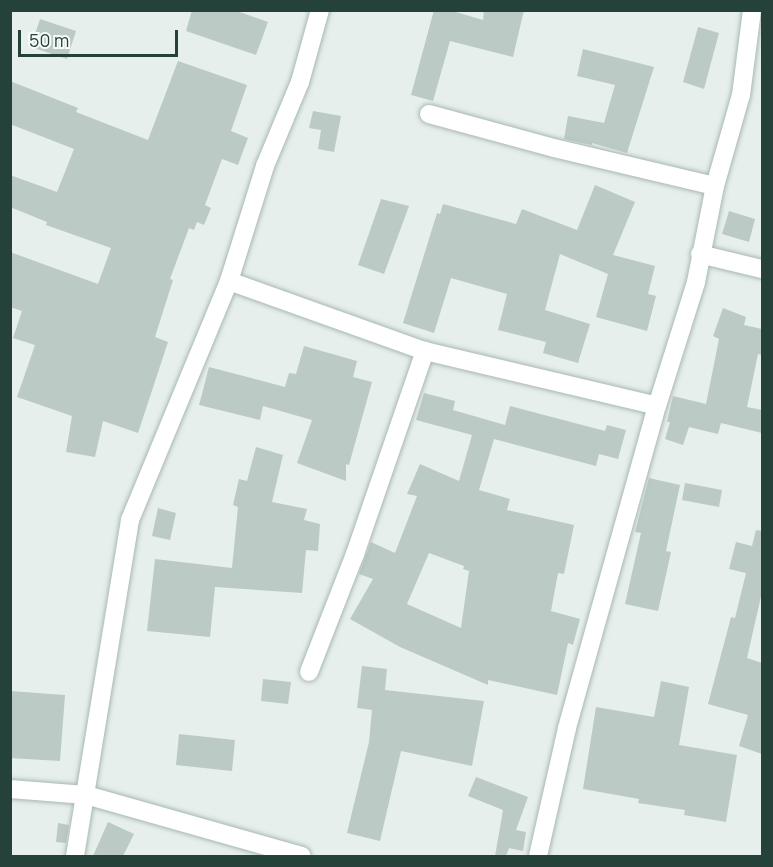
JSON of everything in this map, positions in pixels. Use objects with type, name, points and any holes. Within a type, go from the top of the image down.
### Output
[{"type":"street","points":[[75,856],[130,520],[229,281],[265,166],[300,82],[320,10]]},
{"type":"street","points":[[538,856],[567,728],[657,406],[696,282],[715,186],[741,95],[752,10]]},
{"type":"street","points":[[429,114],[554,148],[715,186]]},
{"type":"street","points":[[700,254],[762,269]]},
{"type":"street","points":[[229,281],[425,351],[657,406]]},
{"type":"street","points":[[309,672],[354,554],[425,351]]},
{"type":"street","points":[[10,789],[86,795],[302,856]]},
{"type":"building","points":[[192,10],[234,10],[268,22],[256,55],[186,31]]},
{"type":"building","points":[[434,10],[449,10],[483,20],[484,10],[524,10],[513,57],[450,41],[433,101],[411,95]]},
{"type":"building","points":[[40,19],[76,31],[67,59],[31,47]]},
{"type":"building","points":[[698,27],[719,33],[704,89],[683,82]]},
{"type":"building","points":[[583,49],[654,67],[627,153],[592,143],[592,145],[564,139],[568,116],[604,123],[615,85],[577,76]]},
{"type":"building","points":[[178,61],[247,85],[231,131],[248,138],[238,165],[222,159],[205,205],[211,208],[204,225],[197,222],[194,230],[189,228],[170,279],[173,280],[155,337],[168,342],[138,433],[103,421],[95,457],[66,452],[72,416],[17,397],[35,345],[13,338],[22,311],[10,307],[10,252],[98,284],[111,248],[46,225],[47,222],[10,207],[10,175],[57,192],[74,149],[10,124],[10,81],[78,108],[76,112],[148,140]]},
{"type":"building","points":[[313,111],[341,116],[334,152],[318,149],[321,130],[309,128]]},
{"type":"building","points":[[595,185],[635,202],[613,255],[655,266],[648,294],[656,296],[647,331],[596,317],[608,274],[560,254],[545,310],[590,324],[578,363],[543,353],[546,342],[498,330],[507,294],[451,278],[434,333],[403,323],[437,213],[440,214],[443,204],[516,224],[522,209],[577,230]]},
{"type":"building","points":[[381,199],[409,206],[384,274],[358,265]]},
{"type":"building","points":[[729,211],[755,219],[749,242],[722,234]]},
{"type":"building","points":[[723,308],[746,317],[744,325],[762,329],[762,355],[758,354],[747,407],[762,410],[762,433],[721,423],[718,434],[689,427],[683,445],[665,439],[670,422],[667,422],[673,396],[706,404],[719,339],[713,336]]},
{"type":"building","points":[[304,346],[357,361],[353,377],[372,382],[349,465],[346,464],[346,481],[297,463],[312,420],[263,406],[260,420],[199,405],[209,367],[285,387],[289,373],[296,374]]},
{"type":"building","points":[[424,393],[455,401],[453,410],[505,425],[510,406],[605,431],[607,425],[626,430],[618,459],[599,454],[596,466],[494,439],[479,490],[510,499],[507,510],[574,525],[564,574],[558,573],[551,611],[580,619],[573,645],[568,643],[557,695],[488,680],[488,685],[400,647],[350,619],[373,579],[359,574],[371,542],[395,553],[417,496],[407,494],[420,464],[459,481],[472,435],[416,420]],"holes":[[[429,553],[464,566],[463,569],[469,571],[461,628],[407,604]]]},
{"type":"building","points":[[256,447],[283,455],[272,502],[307,509],[304,520],[320,524],[318,551],[306,550],[302,593],[215,587],[210,637],[147,631],[155,559],[232,568],[238,507],[233,505],[239,479],[247,481]]},
{"type":"building","points":[[649,478],[680,485],[666,551],[671,552],[658,611],[625,604],[641,533],[635,532]]},
{"type":"building","points":[[685,483],[722,490],[719,507],[682,500]]},
{"type":"building","points":[[158,508],[176,513],[170,540],[152,536]]},
{"type":"building","points":[[756,530],[762,531],[762,592],[747,658],[762,663],[762,754],[739,746],[748,715],[708,704],[731,617],[735,618],[746,573],[729,569],[736,542],[752,546]]},
{"type":"building","points":[[362,666],[387,669],[385,690],[484,701],[472,766],[401,751],[380,841],[347,833],[369,742],[372,710],[357,708]]},
{"type":"building","points":[[263,679],[291,682],[288,704],[261,701]]},
{"type":"building","points":[[661,681],[689,687],[679,745],[737,755],[726,822],[684,815],[685,810],[638,803],[639,799],[583,789],[596,707],[654,717]]},
{"type":"building","points":[[10,691],[65,695],[60,761],[10,758]]},
{"type":"building","points":[[179,734],[235,740],[232,771],[176,765]]},
{"type":"building","points":[[476,777],[528,797],[516,830],[526,832],[523,851],[509,848],[506,856],[495,856],[503,810],[468,796]]},
{"type":"building","points":[[108,822],[134,834],[123,856],[93,856]]},
{"type":"building","points":[[58,823],[69,825],[66,843],[56,842]]}]
